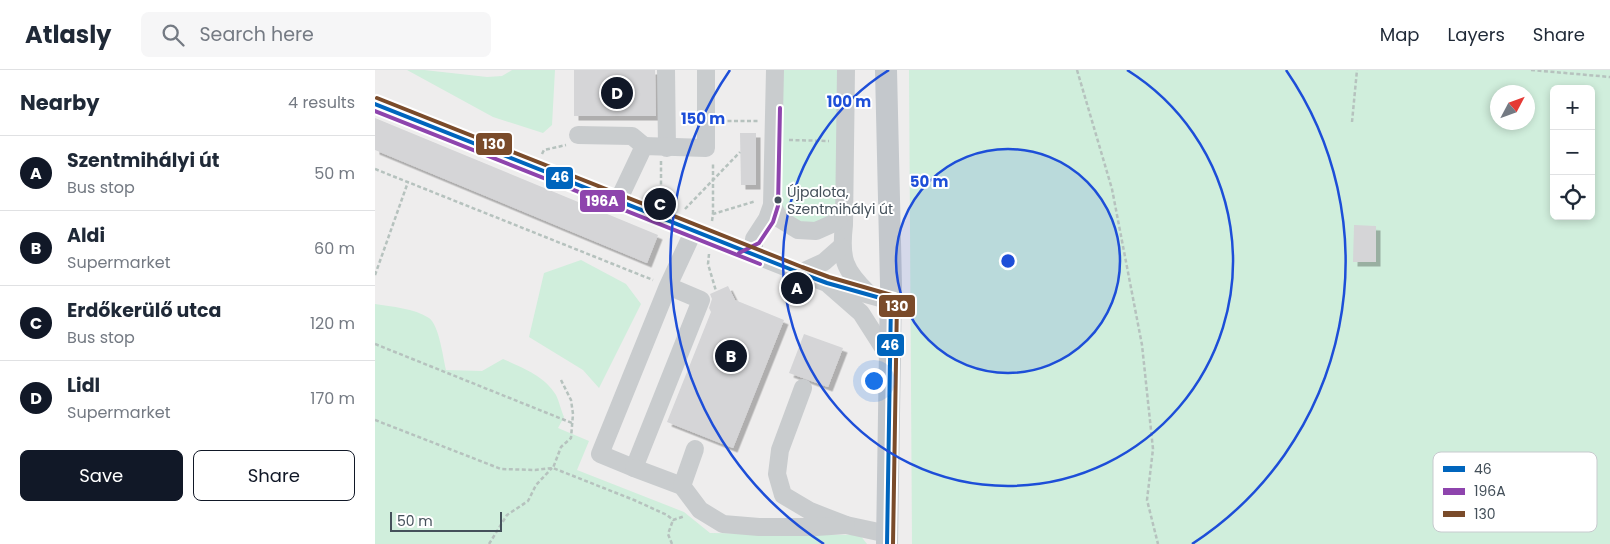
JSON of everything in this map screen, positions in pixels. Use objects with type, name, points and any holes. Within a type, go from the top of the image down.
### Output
[{"type":"main road","points":[[886,70],[881,298],[891,360],[887,539]]},
{"type":"street","points":[[618,201],[657,147],[666,70]]},
{"type":"street","points":[[578,135],[632,136],[657,147],[706,148],[706,70]]},
{"type":"street","points":[[754,247],[767,219],[766,202],[775,70]]},
{"type":"street","points":[[846,70],[844,211],[841,247],[846,265],[853,279],[881,298]]},
{"type":"street","points":[[375,104],[736,247],[754,247],[800,273],[827,283],[881,298]]},
{"type":"street","points":[[766,202],[780,219],[798,230],[816,231],[834,222],[844,211]]},
{"type":"street","points":[[693,230],[668,286],[600,454],[681,486],[700,510],[723,524],[759,527],[846,525]]},
{"type":"street","points":[[800,273],[824,262],[841,247]]},
{"type":"street","points":[[827,283],[861,314],[891,360]]},
{"type":"street","points":[[633,468],[701,300],[668,286]]},
{"type":"street","points":[[803,388],[780,450],[777,474],[783,495],[810,512],[887,539]]},
{"type":"street","points":[[681,486],[695,449]]},
{"type":"path","points":[[1077,70],[1112,189],[1143,345],[1153,449],[1147,500],[1158,544]]},
{"type":"path","points":[[1352,122],[1357,70]]},
{"type":"path","points":[[1531,70],[1610,77]]},
{"type":"path","points":[[706,121],[762,121]]},
{"type":"path","points":[[537,169],[544,150],[572,144],[578,135]]},
{"type":"path","points":[[783,140],[845,142]]},
{"type":"path","points":[[657,147],[661,199],[669,202]]},
{"type":"path","points":[[706,148],[713,156],[713,214],[708,264],[716,291]]},
{"type":"path","points":[[677,206],[685,209],[740,152]]},
{"type":"path","points":[[376,170],[668,286]]},
{"type":"path","points":[[375,275],[407,182]]},
{"type":"path","points":[[713,214],[766,202]]},
{"type":"path","points":[[375,344],[572,422]]},
{"type":"path","points":[[375,420],[501,469],[535,470],[553,468],[536,485],[527,501],[507,515],[489,544]]},
{"type":"path","points":[[672,544],[668,534],[673,520]]},
{"type":"green space","points":[[407,70],[487,77],[502,76],[512,70],[555,70],[552,125],[543,133],[493,117]]},
{"type":"green space","points":[[775,70],[846,70],[844,211],[816,231],[780,219]]},
{"type":"green space","points":[[909,70],[1610,70],[1610,544],[912,544]]},
{"type":"green space","points":[[581,260],[626,284],[641,304],[599,388],[583,370],[529,337],[544,273]]},
{"type":"green space","points":[[375,304],[410,310],[429,318],[438,334],[446,370],[482,371],[503,359],[546,382],[556,395],[564,417],[558,428],[589,441],[577,470],[684,512],[710,533],[860,535],[867,544],[375,544]]},
{"type":"building","points":[[574,70],[655,70],[656,116],[574,116]]},
{"type":"building","points":[[375,118],[658,235],[647,263],[375,150]]},
{"type":"building","points":[[740,133],[756,133],[756,185],[741,185]]},
{"type":"building","points":[[1354,225],[1376,226],[1376,262],[1353,262]]},
{"type":"building","points":[[728,286],[735,300],[784,320],[733,448],[667,422],[711,312],[709,308],[712,299],[710,294]]},
{"type":"building","points":[[804,334],[843,348],[828,387],[789,373]]},
{"type":"transit line","name":"130","points":[[377,98],[802,267],[829,277],[895,296],[897,301],[893,544]]},
{"type":"transit line","name":"46","points":[[375,104],[800,273],[827,283],[891,301],[887,544]]},
{"type":"transit line","name":"196A","points":[[739,253],[759,243],[773,222],[778,206],[780,108]]},
{"type":"transit line","name":"196A","points":[[375,111],[760,264]]},
{"type":"place","name":"Lidl","points":[[617,93]]},
{"type":"place","name":"Újpalota, Szentmihályi út","points":[[778,200]]},
{"type":"place","name":"Erdőkerülő utca","points":[[660,204]]},
{"type":"place","name":"Szentmihályi út","points":[[797,288]]},
{"type":"place","name":"Aldi","points":[[731,356]]}]
